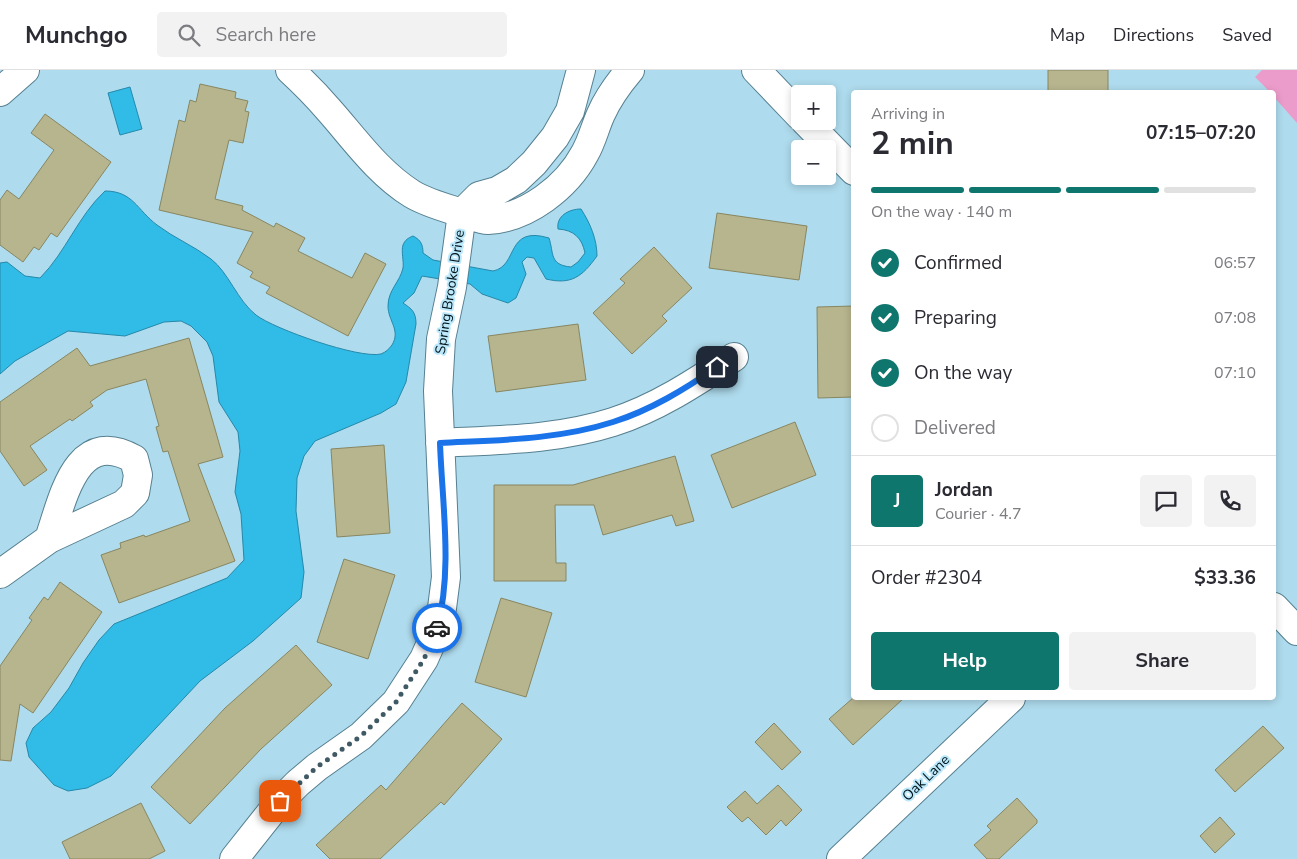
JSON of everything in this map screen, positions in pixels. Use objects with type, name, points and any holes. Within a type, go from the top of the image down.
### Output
[{"type":"street","points":[[0,92],[25,70]]},
{"type":"street","name":"Spring Brooke Drive","points":[[290,70],[328,108],[381,170],[398,185],[422,199],[486,220],[502,218],[523,211],[555,190],[569,176],[585,154],[601,114],[619,83],[630,70]]},
{"type":"street","name":"Spring Brooke Drive","points":[[234,859],[280,801],[298,783],[361,736],[396,702],[424,659],[435,634],[442,608],[446,577],[438,391],[441,339],[452,288],[462,213],[479,196],[497,191],[516,180],[555,137],[570,111],[581,70]]},
{"type":"street","points":[[756,70],[791,107]]},
{"type":"street","points":[[814,130],[851,168]]},
{"type":"street","points":[[440,443],[541,437],[614,422],[671,397],[734,357]]},
{"type":"street","points":[[0,574],[49,539]]},
{"type":"street","points":[[1276,609],[1297,631]]},
{"type":"street","name":"Oak Lane","points":[[841,859],[1008,700]]},
{"type":"shaded area","points":[[1262,70],[1297,70],[1297,123],[1276,99],[1276,90],[1268,90],[1255,77]]},
{"type":"water","points":[[130,87],[142,129],[120,135],[108,93]]},
{"type":"water","points":[[105,191],[122,194],[134,202],[157,225],[211,259],[223,272],[243,302],[256,315],[280,328],[317,342],[370,354],[381,354],[391,346],[394,340],[395,330],[388,306],[389,300],[403,268],[403,245],[406,240],[413,236],[420,241],[423,253],[433,260],[493,271],[501,268],[507,262],[519,241],[525,237],[535,235],[549,238],[556,261],[564,266],[571,267],[585,253],[584,248],[573,233],[558,229],[558,224],[564,214],[572,210],[581,209],[592,231],[596,243],[597,256],[581,274],[575,278],[562,281],[546,279],[534,258],[527,257],[522,262],[526,274],[516,298],[508,303],[482,294],[470,284],[422,276],[414,293],[403,303],[413,311],[416,324],[406,382],[396,404],[381,413],[315,441],[304,456],[297,478],[296,511],[304,572],[301,598],[253,641],[200,681],[111,776],[87,788],[68,791],[54,785],[29,757],[26,743],[33,728],[51,712],[69,688],[99,640],[114,624],[227,578],[244,560],[241,514],[235,492],[240,451],[238,432],[219,402],[213,356],[207,342],[191,326],[181,321],[164,322],[125,336],[68,331],[15,361],[0,374],[0,263],[7,262],[25,276],[40,278],[57,257],[87,211]]},
{"type":"building","points":[[1048,70],[1108,70],[1108,90],[1048,90]]},
{"type":"building","points":[[200,84],[236,92],[235,98],[248,101],[245,111],[249,112],[243,143],[229,140],[215,199],[243,206],[242,210],[274,227],[276,223],[305,238],[298,251],[352,278],[365,253],[386,264],[348,336],[266,293],[270,287],[250,277],[253,272],[237,263],[253,232],[159,210],[179,120],[185,122],[190,100],[196,102]]},
{"type":"building","points":[[45,114],[111,162],[57,237],[51,233],[39,250],[34,247],[23,262],[0,245],[0,200],[7,190],[19,199],[54,150],[31,133]]},
{"type":"building","points":[[717,213],[807,226],[799,280],[709,268]]},
{"type":"building","points":[[654,247],[692,288],[662,316],[667,321],[632,354],[593,313],[625,283],[620,279]]},
{"type":"building","points":[[851,306],[851,397],[818,398],[817,307]]},
{"type":"building","points":[[578,324],[586,380],[496,392],[488,336]]},
{"type":"building","points":[[189,338],[223,457],[198,464],[235,561],[119,603],[101,555],[121,548],[120,543],[144,535],[145,537],[190,521],[168,451],[163,452],[156,427],[159,426],[146,379],[107,390],[90,402],[93,406],[30,446],[47,470],[24,486],[0,451],[0,402],[77,348],[90,366]]},
{"type":"building","points":[[795,422],[816,475],[732,508],[711,455]]},
{"type":"building","points":[[384,445],[390,533],[337,537],[331,449]]},
{"type":"building","points":[[675,456],[694,521],[676,526],[672,515],[603,535],[594,505],[555,505],[556,563],[566,563],[566,581],[494,581],[494,485],[573,485]]},
{"type":"building","points":[[344,559],[395,575],[368,659],[317,642]]},
{"type":"building","points":[[60,582],[102,612],[33,713],[20,704],[11,761],[0,760],[0,666],[32,620],[29,618],[44,597],[48,600]]},
{"type":"building","points":[[501,598],[552,613],[526,697],[475,682]]},
{"type":"building","points":[[296,645],[332,685],[261,749],[190,824],[151,787],[225,708]]},
{"type":"building","points":[[851,700],[902,700],[853,745],[829,719]]},
{"type":"building","points":[[462,703],[502,739],[444,805],[441,802],[380,859],[330,859],[316,845],[381,785],[386,790]]},
{"type":"building","points":[[774,723],[801,752],[782,770],[755,742]]},
{"type":"building","points":[[1263,726],[1284,748],[1235,792],[1215,770]]},
{"type":"building","points":[[778,785],[802,810],[786,826],[781,820],[766,835],[748,817],[742,822],[727,807],[745,791],[757,804]]},
{"type":"building","points":[[1017,798],[1037,820],[1037,823],[999,859],[987,859],[974,845],[991,830],[987,826]]},
{"type":"building","points":[[141,803],[165,851],[149,859],[70,859],[62,842]]},
{"type":"building","points":[[1220,817],[1235,834],[1215,853],[1200,836]]},
{"type":"way so far","points":[[280,801],[317,767],[361,736],[396,702],[424,659],[437,628]]},
{"type":"route","points":[[437,628],[446,577],[440,443],[541,437],[614,422],[671,397],[717,367]]}]
